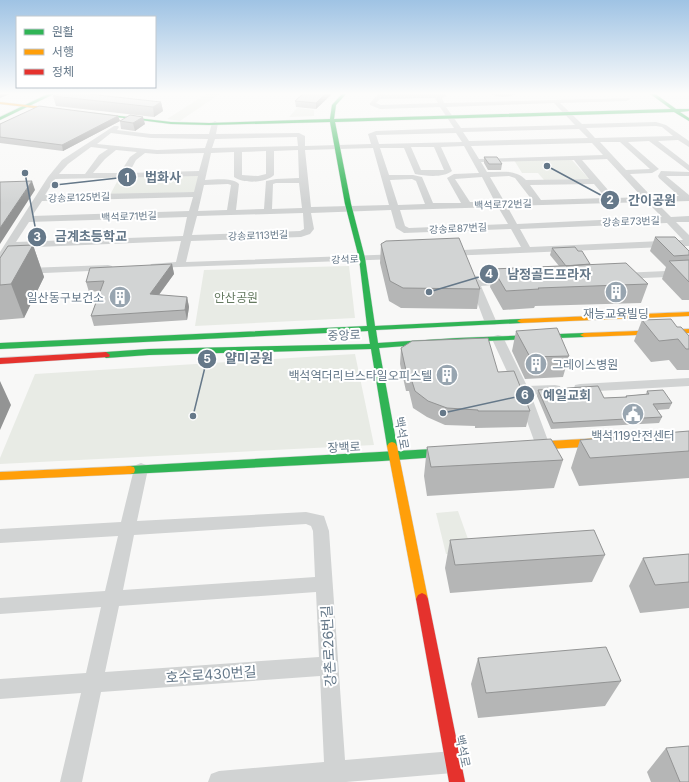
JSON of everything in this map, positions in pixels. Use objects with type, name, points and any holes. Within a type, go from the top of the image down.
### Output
[{"type":"main road","name":"백석로","points":[[334,129],[349,209],[362,258],[374,346],[455,772]]},
{"type":"main road","name":"중앙로","points":[[0,346],[689,314]]},
{"type":"main road","name":"중앙로","points":[[0,361],[149,352],[374,346],[689,331]]},
{"type":"main road","points":[[520,447],[612,441]]},
{"type":"main road","name":"장백로","points":[[0,476],[394,456],[459,451]]},
{"type":"street","name":"강송로125번길","points":[[0,260],[52,178],[65,162],[112,129]]},
{"type":"street","points":[[180,265],[214,129]]},
{"type":"street","points":[[394,207],[372,134],[468,129]]},
{"type":"street","name":"강송로73번길","points":[[583,129],[689,242]]},
{"type":"street","points":[[669,129],[689,145]]},
{"type":"street","points":[[458,130],[527,249]]},
{"type":"street","points":[[109,131],[170,137],[296,134],[301,136],[303,179],[307,210]]},
{"type":"street","points":[[89,145],[142,151],[176,157],[208,152],[680,138]]},
{"type":"street","points":[[651,139],[688,171]]},
{"type":"street","points":[[622,140],[655,169],[652,171],[623,172]]},
{"type":"street","name":"백석로72번길","points":[[437,145],[450,174],[467,205]]},
{"type":"street","points":[[407,146],[430,206]]},
{"type":"street","points":[[87,176],[102,157],[114,148]]},
{"type":"street","points":[[268,211],[270,150]]},
{"type":"street","points":[[123,175],[133,159],[142,151]]},
{"type":"street","points":[[231,213],[236,180],[238,151]]},
{"type":"street","points":[[168,174],[176,157]]},
{"type":"street","points":[[476,160],[608,157]]},
{"type":"street","points":[[576,158],[613,201]]},
{"type":"street","name":"백석로72번길","points":[[688,171],[664,173],[662,176],[688,198]]},
{"type":"street","name":"강송로125번길","points":[[52,178],[202,173]]},
{"type":"street","name":"백석로72번길","points":[[386,178],[413,177],[431,173],[450,174],[454,176],[509,174],[518,176],[539,203]]},
{"type":"street","points":[[200,183],[230,182],[245,179],[266,178],[276,181],[303,179]]},
{"type":"street","points":[[523,183],[596,181]]},
{"type":"street","name":"강송로125번길","points":[[39,198],[197,194]]},
{"type":"street","name":"백석로72번길","points":[[349,209],[688,198]]},
{"type":"street","name":"강송로87번길","points":[[394,207],[403,230],[407,231],[592,223]]},
{"type":"street","name":"백석로71번길","points":[[26,219],[349,209]]},
{"type":"street","name":"강송로113번길","points":[[10,245],[301,234],[307,232],[309,228],[307,210]]},
{"type":"street","name":"강송로73번길","points":[[592,223],[689,219]]},
{"type":"street","points":[[440,253],[689,242]]},
{"type":"street","points":[[462,252],[491,323]]},
{"type":"street","name":"강석로","points":[[147,266],[410,255]]},
{"type":"street","points":[[0,272],[117,267]]},
{"type":"street","points":[[611,276],[689,272]]},
{"type":"street","points":[[475,283],[515,281]]},
{"type":"street","points":[[498,339],[523,391],[543,446]]},
{"type":"street","points":[[523,391],[689,382]]},
{"type":"street","points":[[71,782],[141,469]]},
{"type":"street","name":"강촌로26번길","points":[[128,528],[306,518],[318,521],[321,531],[335,771]]},
{"type":"street","points":[[0,536],[128,528]]},
{"type":"street","points":[[0,606],[324,584]]},
{"type":"street","name":"호수로430번길","points":[[0,689],[329,666]]},
{"type":"street","points":[[219,782],[335,771],[455,772]]},
{"type":"green space","points":[[571,159],[589,179],[544,180],[538,173],[522,173],[514,160]]},
{"type":"green space","points":[[199,175],[195,192],[110,195],[120,176]]},
{"type":"green space","name":"안산공원","points":[[349,266],[355,318],[195,326],[204,270]]},
{"type":"green space","points":[[355,354],[374,445],[0,464],[0,458],[35,374]]},
{"type":"green space","points":[[458,511],[473,553],[446,554],[436,513]]},
{"type":"building","points":[[0,129],[92,129],[62,145],[0,137]]},
{"type":"building","points":[[484,157],[497,157],[502,164],[489,164]]},
{"type":"building","points":[[32,181],[0,228],[0,182]]},
{"type":"building","points":[[655,237],[675,237],[689,251],[689,255],[674,256]]},
{"type":"building","points":[[459,238],[480,289],[403,288],[390,281],[381,244],[386,241]]},
{"type":"building","points":[[33,245],[11,284],[0,285],[0,258],[8,246]]},
{"type":"building","points":[[575,247],[578,251],[582,251],[590,264],[566,266],[552,248]]},
{"type":"building","points":[[689,260],[689,282],[669,261]]},
{"type":"building","points":[[626,263],[648,284],[538,288],[539,289],[506,291],[493,269]]},
{"type":"building","points":[[172,264],[150,294],[187,297],[185,310],[91,316],[104,281],[86,282],[90,268]]},
{"type":"building","points":[[671,319],[677,327],[681,327],[689,336],[689,349],[686,349],[678,339],[659,341],[642,320]]},
{"type":"building","points":[[557,328],[569,356],[530,357],[516,331]]},
{"type":"building","points":[[488,338],[498,372],[514,371],[530,411],[478,411],[447,408],[428,401],[415,391],[410,375],[407,375],[401,348],[412,341]]},
{"type":"building","points":[[598,386],[604,398],[627,397],[626,396],[649,394],[647,391],[663,390],[672,403],[653,404],[662,417],[553,423],[538,390]]},
{"type":"building","points":[[689,431],[689,451],[590,458],[580,440]]},
{"type":"building","points":[[551,439],[563,460],[431,467],[427,447]]},
{"type":"building","points":[[594,530],[605,555],[455,565],[450,540]]},
{"type":"building","points":[[689,554],[689,582],[655,585],[643,558]]},
{"type":"building","points":[[606,647],[621,681],[486,693],[478,658]]},
{"type":"building","points":[[689,746],[689,782],[680,782],[666,748]]},
{"type":"traffic: fast","points":[[334,129],[348,204],[362,258],[370,322],[392,446]]},
{"type":"traffic: fast","points":[[0,346],[521,321]]},
{"type":"traffic: fast","points":[[106,355],[149,352],[374,346],[457,340],[584,335]]},
{"type":"traffic: fast","points":[[130,470],[451,452]]},
{"type":"traffic: slow","points":[[521,321],[689,314]]},
{"type":"traffic: slow","points":[[584,335],[689,331]]},
{"type":"traffic: slow","points":[[530,446],[602,442]]},
{"type":"traffic: slow","points":[[392,446],[422,599]]},
{"type":"traffic: slow","points":[[0,476],[130,470]]},
{"type":"traffic: jam","points":[[0,361],[106,355]]},
{"type":"traffic: jam","points":[[422,599],[457,782]]},
{"type":"place","name":"간이공원","points":[[547,166]]},
{"type":"place","name":"금계초등학교","points":[[25,173]]},
{"type":"place","name":"법화사","points":[[55,185]]},
{"type":"place","name":"남정골드프라자","points":[[429,292]]},
{"type":"place","name":"재능교육빌딩","points":[[616,292]]},
{"type":"place","name":"일산동구보건소","points":[[120,297]]},
{"type":"place","name":"그레이스병원","points":[[536,364]]},
{"type":"place","name":"백석역더리브스타일오피스텔","points":[[447,375]]},
{"type":"place","name":"예일교회","points":[[443,413]]},
{"type":"place","name":"백석119안전센터","points":[[633,414]]},
{"type":"place","name":"얄미공원","points":[[193,416]]}]
